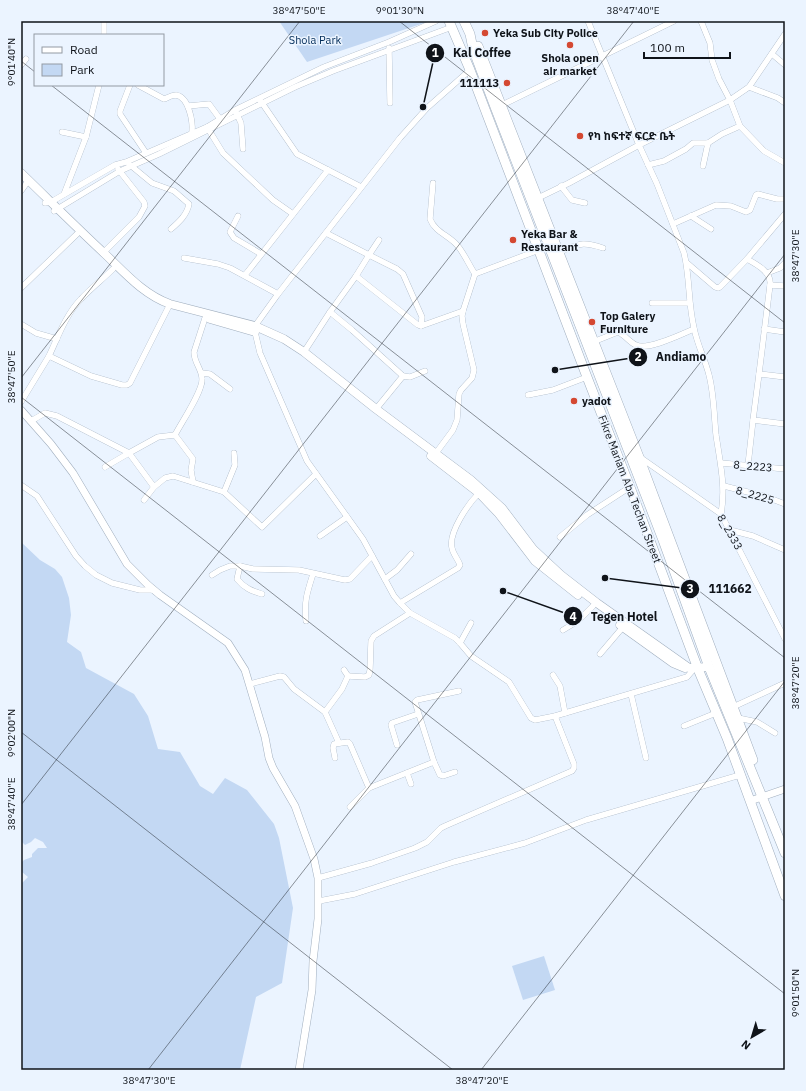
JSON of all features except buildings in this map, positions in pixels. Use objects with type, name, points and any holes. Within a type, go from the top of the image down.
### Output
[{"type":"main road","points":[[451,24],[465,21]]},
{"type":"main road","name":"Fikre Mariam Aba Techan Street","points":[[465,21],[470,34],[473,49],[534,198],[663,540],[709,667],[785,853]]},
{"type":"main road","name":"Fikre Mariam Aba Techan Street","points":[[451,24],[521,202],[586,377],[630,488],[696,669],[716,713],[785,896]]},
{"type":"main road","points":[[470,34],[479,48],[502,105],[534,198],[559,252],[639,457],[756,767],[755,781]]},
{"type":"main road","points":[[21,172],[56,210],[145,291],[169,306],[205,318],[255,329],[288,347],[400,430],[436,453],[471,480],[502,508],[544,564],[593,606],[623,628],[673,664],[682,665]]},
{"type":"main road","points":[[23,185],[48,202]]},
{"type":"main road","points":[[521,202],[534,198]]},
{"type":"main road","points":[[56,210],[77,234],[113,270],[149,300],[255,329],[284,339],[304,352],[479,493],[498,514],[528,553],[682,665],[696,669],[709,667]]},
{"type":"street","points":[[104,21],[104,34]]},
{"type":"street","points":[[56,210],[120,171],[261,101],[324,67],[389,42],[436,21]]},
{"type":"street","points":[[588,21],[673,224],[687,263],[689,303],[694,329],[712,387],[716,430],[724,486],[721,514]]},
{"type":"street","points":[[502,105],[674,21]]},
{"type":"street","points":[[701,21],[710,43],[715,67],[740,126],[764,151],[785,164]]},
{"type":"street","points":[[261,101],[451,24]]},
{"type":"street","points":[[534,198],[561,186],[730,100],[749,87],[785,34]]},
{"type":"street","points":[[389,42],[390,103]]},
{"type":"street","points":[[772,54],[785,65]]},
{"type":"street","points":[[21,65],[26,59]]},
{"type":"street","points":[[470,70],[427,108],[400,138],[278,294],[255,329],[260,353],[301,450],[362,539],[394,596],[410,613],[451,636],[460,643],[471,656],[509,682],[531,718],[535,720],[555,716],[631,694],[687,677],[696,669]]},
{"type":"street","points":[[63,194],[86,137],[98,86]]},
{"type":"street","points":[[130,86],[120,114],[146,153]]},
{"type":"street","points":[[140,86],[164,99],[174,95],[184,100],[188,106],[193,125],[192,132]]},
{"type":"street","points":[[749,87],[778,98],[785,103]]},
{"type":"street","points":[[261,101],[296,154],[361,187]]},
{"type":"street","points":[[188,106],[209,104],[220,119]]},
{"type":"street","points":[[48,202],[115,165],[126,162],[192,132],[207,128],[220,119],[236,113]]},
{"type":"street","points":[[236,113],[241,123],[243,149]]},
{"type":"street","points":[[648,165],[664,161],[686,149],[693,143],[708,143],[722,134],[740,126]]},
{"type":"street","points":[[207,128],[223,153],[273,200],[293,214]]},
{"type":"street","points":[[62,132],[86,137]]},
{"type":"street","points":[[703,166],[708,143]]},
{"type":"street","points":[[126,162],[152,182],[174,191],[188,204],[188,209],[183,218],[171,229]]},
{"type":"street","points":[[103,253],[139,217],[146,206],[115,165]]},
{"type":"street","points":[[245,275],[328,170]]},
{"type":"street","points":[[433,183],[430,219],[432,225],[435,229],[457,245],[475,274],[462,316],[474,370],[472,378],[459,394],[457,420],[453,430],[436,453]]},
{"type":"street","points":[[561,186],[572,200],[585,203]]},
{"type":"street","points":[[673,224],[716,205],[731,206],[746,212],[750,210],[756,195],[758,194],[780,200],[785,199]]},
{"type":"street","points":[[687,263],[701,276],[718,288],[724,284],[747,259],[785,214]]},
{"type":"street","points":[[238,216],[230,232],[231,234],[234,238],[261,254]]},
{"type":"street","points":[[691,216],[711,229]]},
{"type":"street","points":[[326,233],[369,254],[397,269],[403,274],[422,317],[421,326]]},
{"type":"street","points":[[21,288],[77,234]]},
{"type":"street","points":[[304,352],[379,240]]},
{"type":"street","points":[[559,252],[581,243],[603,248]]},
{"type":"street","points":[[475,274],[539,250]]},
{"type":"street","points":[[184,258],[218,264],[230,268],[278,294]]},
{"type":"street","points":[[747,259],[767,273],[770,279],[748,465]]},
{"type":"street","points":[[767,273],[780,268],[785,263]]},
{"type":"street","points":[[21,402],[49,356],[67,318],[80,299],[113,270]]},
{"type":"street","points":[[356,276],[421,326],[463,311]]},
{"type":"street","points":[[770,285],[785,286]]},
{"type":"street","points":[[652,303],[689,303]]},
{"type":"street","points":[[49,356],[91,376],[126,385],[130,383],[169,306]]},
{"type":"street","points":[[330,312],[403,376],[410,377],[425,371]]},
{"type":"street","points":[[175,435],[203,382],[202,373],[194,358],[194,352],[205,318]]},
{"type":"street","points":[[21,324],[36,332],[57,339]]},
{"type":"street","points":[[593,342],[618,332],[635,344],[641,346],[662,342],[694,329]]},
{"type":"street","points":[[764,329],[785,332]]},
{"type":"street","points":[[202,373],[210,374],[230,389]]},
{"type":"street","points":[[759,374],[785,377]]},
{"type":"street","points":[[376,409],[403,376]]},
{"type":"street","points":[[528,395],[553,390],[586,377]]},
{"type":"street","points":[[21,410],[51,444],[73,473],[127,564],[154,590],[228,643],[245,670],[265,737],[269,758],[295,806],[314,858],[318,878],[319,901],[313,961],[312,990],[299,1070]]},
{"type":"street","points":[[31,421],[46,413],[57,416],[129,453],[154,488]]},
{"type":"street","points":[[753,420],[785,424]]},
{"type":"street","points":[[105,467],[158,437],[175,435]]},
{"type":"street","points":[[175,435],[193,459],[191,470],[193,482]]},
{"type":"street","points":[[224,492],[235,465],[234,453]]},
{"type":"street","name":"8_2333","points":[[639,457],[721,514],[785,639]]},
{"type":"street","name":"8_2223","points":[[721,463],[785,469]]},
{"type":"street","points":[[144,500],[154,488],[169,477],[173,476],[224,492],[262,528],[316,474]]},
{"type":"street","points":[[21,485],[37,496],[76,556],[96,575],[112,583],[140,590],[154,590]]},
{"type":"street","name":"8_2225","points":[[724,486],[764,496],[785,504]]},
{"type":"street","points":[[560,537],[587,515],[630,488]]},
{"type":"street","points":[[400,603],[458,568],[460,565],[452,546],[453,534],[470,502],[479,493]]},
{"type":"street","points":[[320,536],[347,517]]},
{"type":"street","points":[[730,530],[753,536],[785,550]]},
{"type":"street","points":[[385,579],[397,570],[411,554]]},
{"type":"street","points":[[212,575],[230,566],[240,566],[253,569],[299,570],[345,580],[350,579],[372,556]]},
{"type":"street","points":[[240,566],[237,579],[245,588],[262,594]]},
{"type":"street","points":[[306,621],[304,606],[313,574]]},
{"type":"street","points":[[563,630],[578,621],[593,606]]},
{"type":"street","points":[[348,676],[365,677],[369,674],[371,641],[374,636],[410,613]]},
{"type":"street","points":[[460,643],[471,623]]},
{"type":"street","points":[[600,654],[623,628]]},
{"type":"street","points":[[344,670],[348,676]]},
{"type":"street","points":[[553,675],[560,686],[565,713]]},
{"type":"street","points":[[250,684],[282,676],[294,689],[326,712],[339,742]]},
{"type":"street","points":[[326,712],[342,689],[348,676]]},
{"type":"street","points":[[733,706],[785,683]]},
{"type":"street","points":[[455,772],[442,776],[434,762],[418,714],[416,701],[459,691]]},
{"type":"street","points":[[631,694],[646,758]]},
{"type":"street","points":[[684,726],[716,713]]},
{"type":"street","points":[[397,745],[391,725],[392,723],[418,714]]},
{"type":"street","points":[[318,878],[372,863],[415,848],[427,842],[445,826],[572,771],[574,764],[555,716]]},
{"type":"street","points":[[738,718],[757,722],[775,733]]},
{"type":"street","points":[[335,758],[333,746],[339,742],[348,742],[352,746],[369,788]]},
{"type":"street","points":[[350,807],[369,788],[434,762]]},
{"type":"street","points":[[407,773],[411,784]]},
{"type":"street","points":[[319,901],[355,894],[454,862],[524,843],[586,820],[740,775]]},
{"type":"street","points":[[750,801],[785,789]]},
{"type":"green space","name":"Shola Park","points":[[279,21],[430,21],[307,62]]},
{"type":"green space","points":[[21,542],[40,560],[55,569],[62,577],[69,598],[71,615],[67,642],[81,652],[86,668],[134,694],[148,716],[158,749],[180,752],[200,786],[213,794],[225,778],[247,790],[274,824],[279,838],[293,908],[282,983],[256,997],[240,1070],[21,1070],[21,884],[28,877],[22,872],[21,863],[32,857],[32,854],[38,848],[47,848],[43,842],[35,838],[25,845],[21,841]]},
{"type":"green space","points":[[544,956],[555,990],[523,1000],[512,966]]},
{"type":"place","name":"Yeka Sub City Police","points":[[485,33]]},
{"type":"place","name":"Shola open air market","points":[[570,45]]},
{"type":"place","name":"111113","points":[[507,83]]},
{"type":"place","name":"Kal Coffee","points":[[423,107]]},
{"type":"place","name":"የካ ከፍተኛ ፍርድ ቤት","points":[[580,136]]},
{"type":"place","name":"Yeka Bar & Restaurant","points":[[513,240]]},
{"type":"place","name":"Top Galery Furniture","points":[[592,322]]},
{"type":"place","name":"Andiamo","points":[[555,370]]},
{"type":"place","name":"yadot","points":[[574,401]]},
{"type":"place","name":"111662","points":[[605,578]]},
{"type":"place","name":"Tegen Hotel","points":[[503,591]]}]
